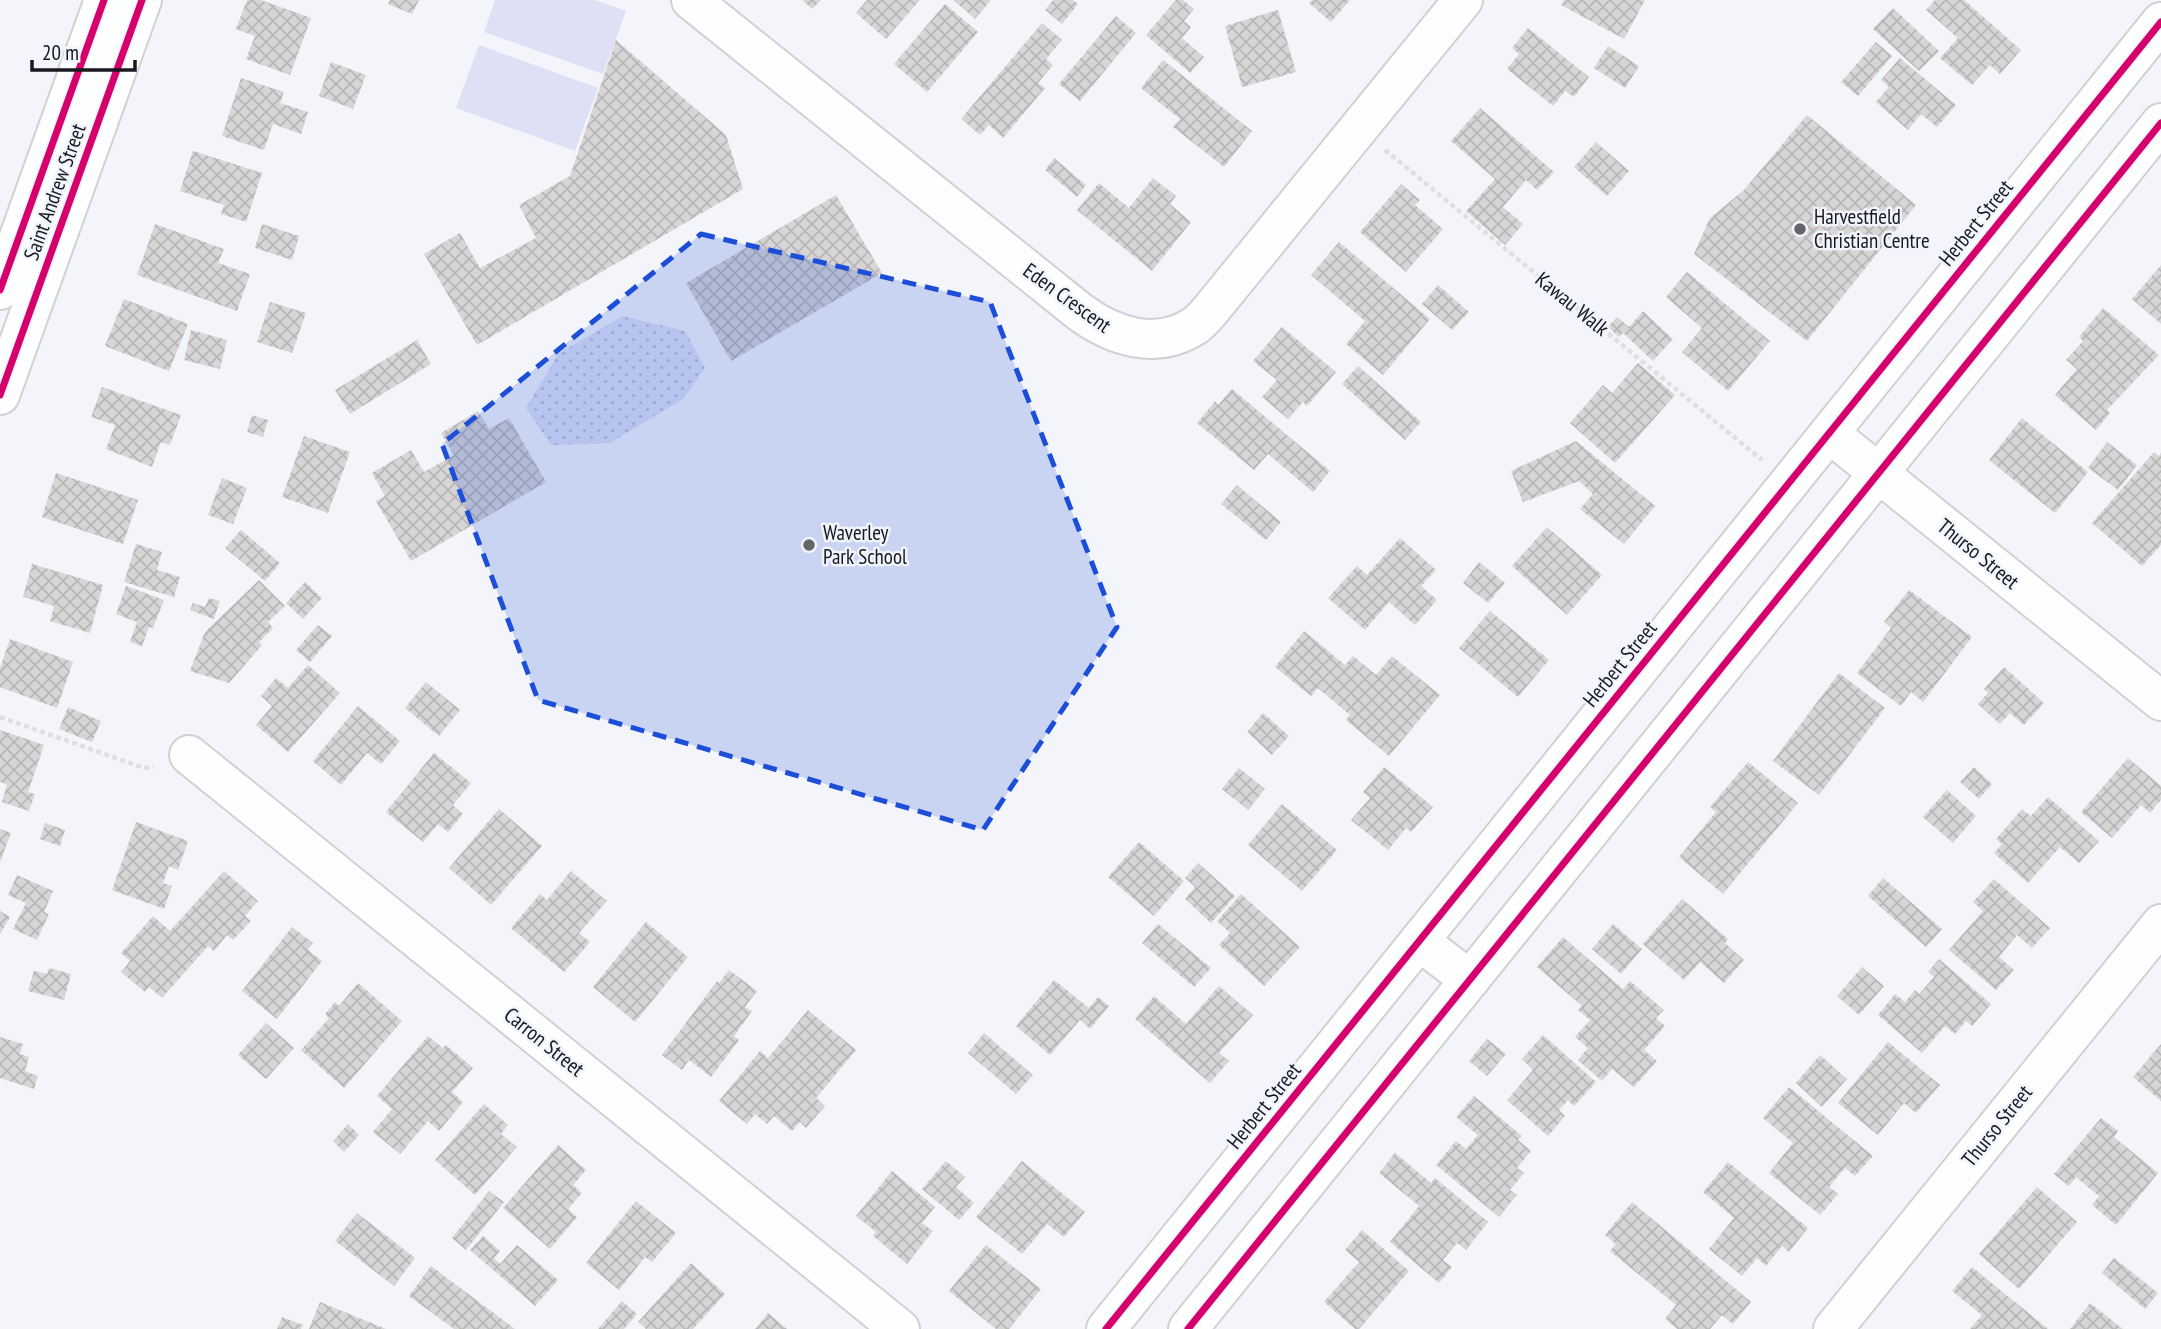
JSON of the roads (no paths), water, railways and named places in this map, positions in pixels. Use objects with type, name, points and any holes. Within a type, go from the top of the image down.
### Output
[{"type":"street","name":"Saint Andrew Street","points":[[0,289],[104,0]]},
{"type":"street","name":"Saint Andrew Street","points":[[0,395],[142,0]]},
{"type":"street","name":"Eden Crescent","points":[[691,0],[1100,327],[1122,337],[1150,339],[1175,334],[1196,324],[1218,301],[1462,0]]},
{"type":"street","name":"Herbert Street","points":[[1105,1329],[2161,22]]},
{"type":"street","points":[[1188,1329],[2161,123]]},
{"type":"street","name":"Thurso Street","points":[[1829,433],[2161,701]]},
{"type":"street","name":"Carron Street","points":[[171,761],[900,1329]]},
{"type":"street","name":"Thurso Street","points":[[1833,1329],[2161,924]]},
{"type":"street","points":[[1419,941],[1470,980]]},
{"type":"place","name":"Harvestfield Christian Centre","points":[[1800,229]]},
{"type":"place","name":"Waverley Park School","points":[[809,545]]}]
